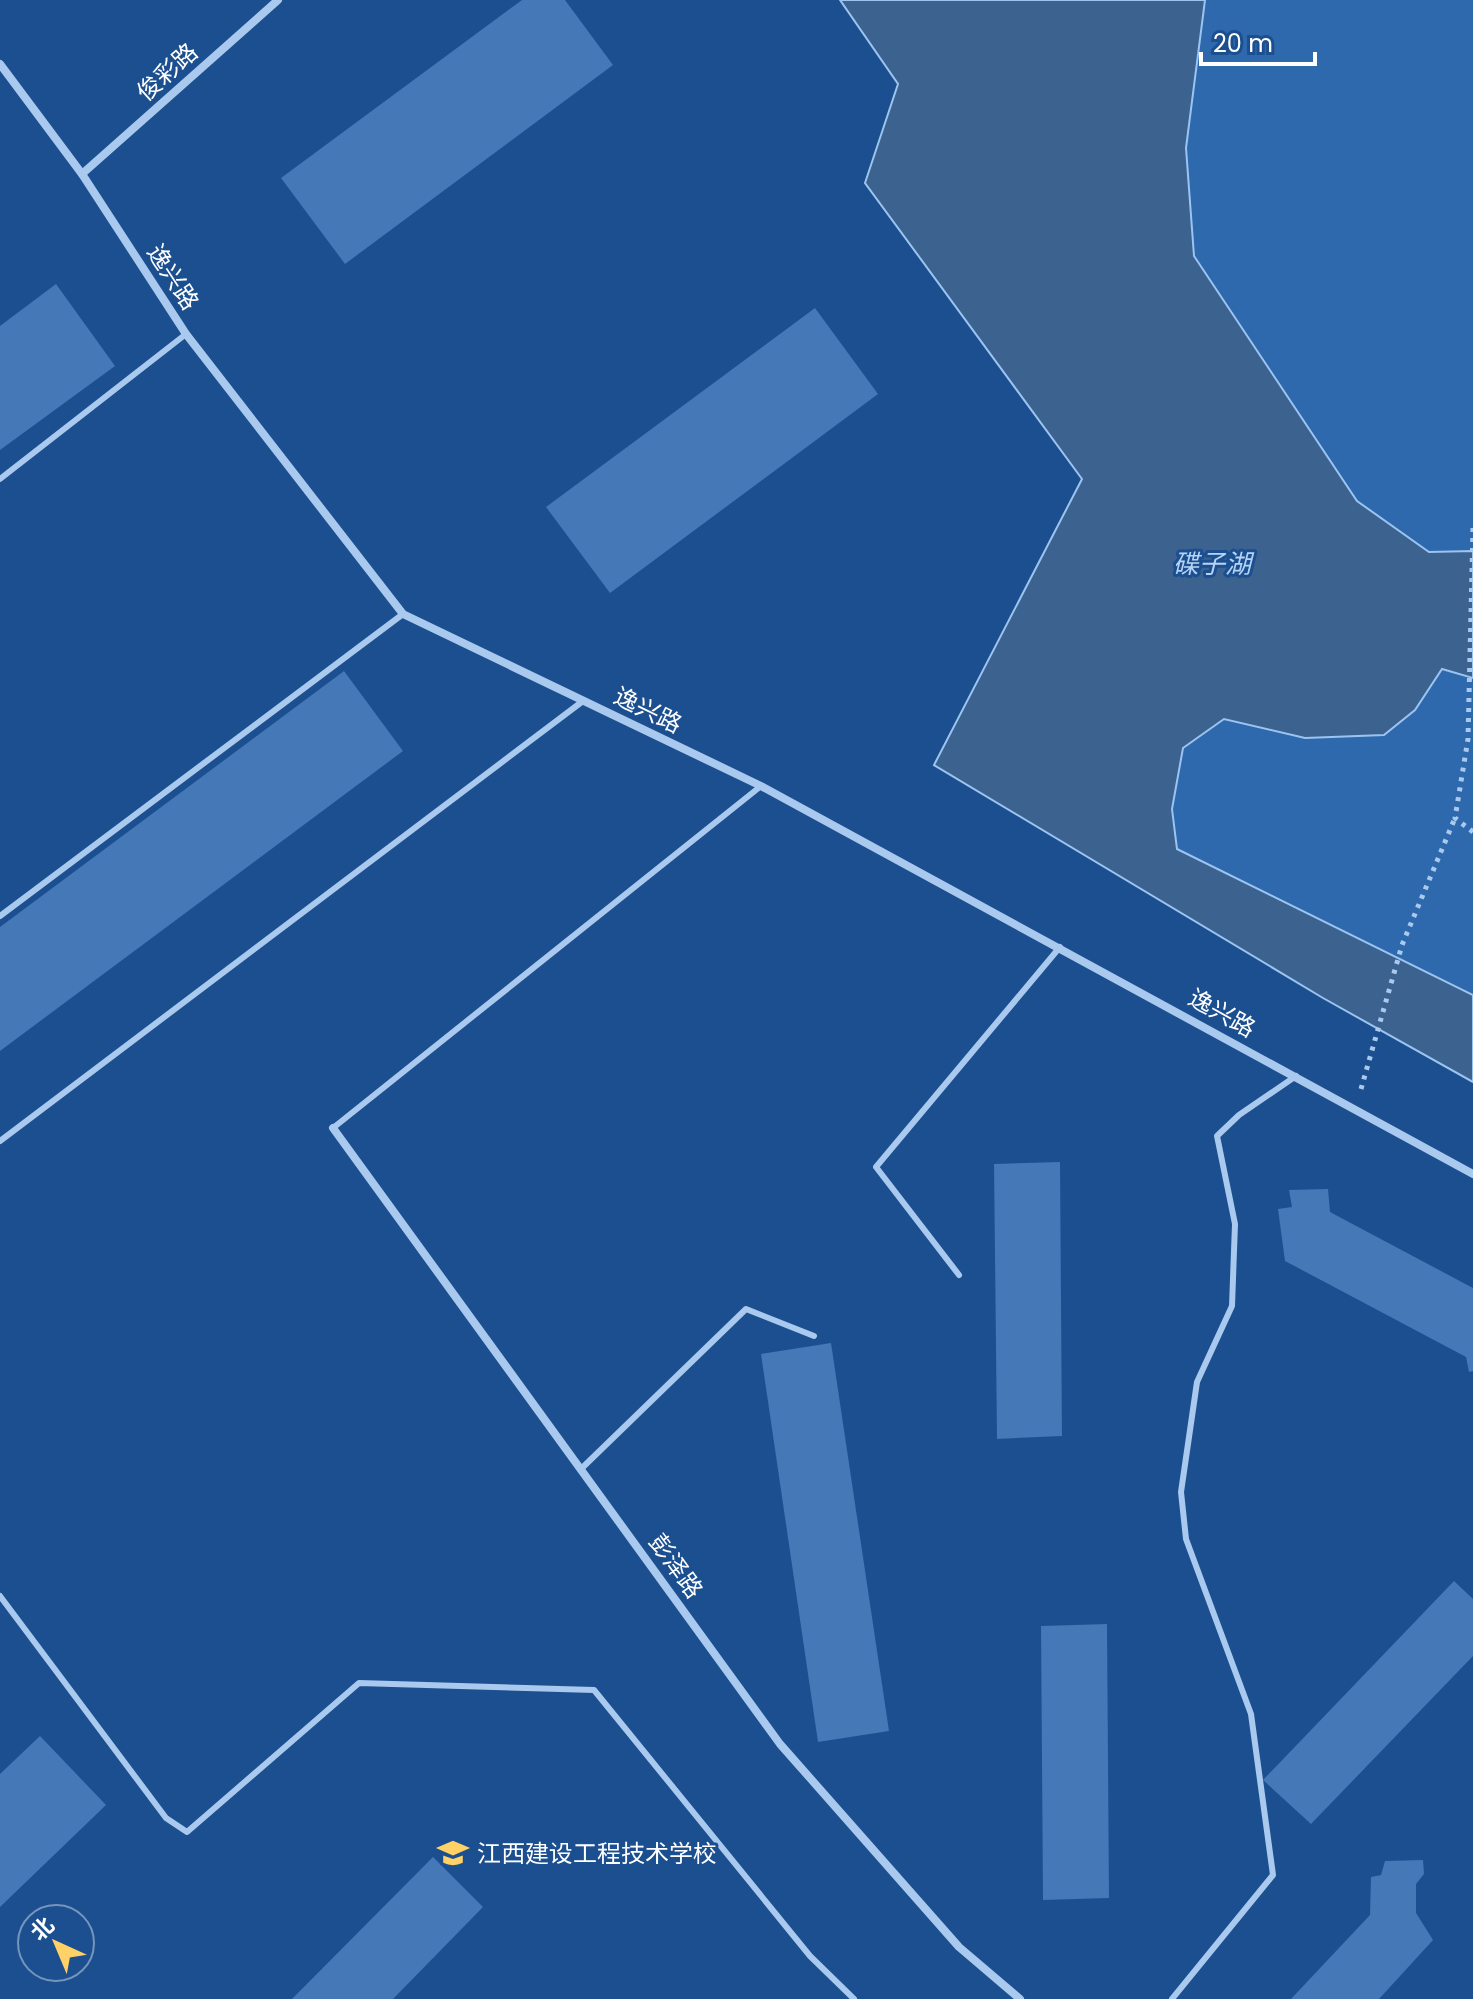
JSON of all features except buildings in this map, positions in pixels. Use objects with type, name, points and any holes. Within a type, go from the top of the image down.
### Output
[{"type":"street","name":"俊彩路","points":[[82,174],[278,0]]},
{"type":"street","name":"逸兴路","points":[[0,64],[82,174],[186,334],[403,614],[761,786],[1473,1174]]},
{"type":"street","name":"彭泽路","points":[[333,1128],[780,1744],[959,1947],[1020,1999]]},
{"type":"lane","points":[[0,479],[186,334]]},
{"type":"lane","points":[[0,916],[403,614]]},
{"type":"lane","points":[[0,1141],[583,701]]},
{"type":"lane","points":[[333,1128],[761,786]]},
{"type":"lane","points":[[959,1275],[876,1167],[1060,947]]},
{"type":"lane","points":[[1172,1999],[1273,1875],[1251,1714],[1186,1539],[1181,1492],[1197,1382],[1232,1306],[1235,1224],[1217,1136],[1239,1115],[1296,1076]]},
{"type":"lane","points":[[581,1469],[746,1309],[814,1336]]},
{"type":"lane","points":[[0,1596],[166,1818],[187,1832],[359,1683],[594,1690],[810,1956],[854,1999]]},
{"type":"path","points":[[1356,1108],[1402,945],[1455,818],[1468,739],[1472,529]]},
{"type":"path","points":[[1455,818],[1473,832]]},
{"type":"shaded area","points":[[1205,0],[1473,0],[1473,551],[1429,552],[1357,501],[1194,256],[1186,148]]},
{"type":"shaded area","points":[[1442,669],[1473,678],[1473,995],[1177,849],[1172,809],[1183,748],[1224,718],[1305,738],[1415,710]]},
{"type":"water","name":"碟子湖","points":[[840,0],[1205,0],[1186,148],[1194,256],[1357,501],[1429,552],[1473,551],[1473,678],[1442,669],[1415,710],[1384,735],[1305,738],[1224,719],[1183,748],[1172,809],[1177,849],[1473,995],[1473,1082],[1323,998],[934,765],[1082,479],[865,183],[898,84]]},
{"type":"place","name":"江西建设工程技术学校","points":[[453,1853]]}]
